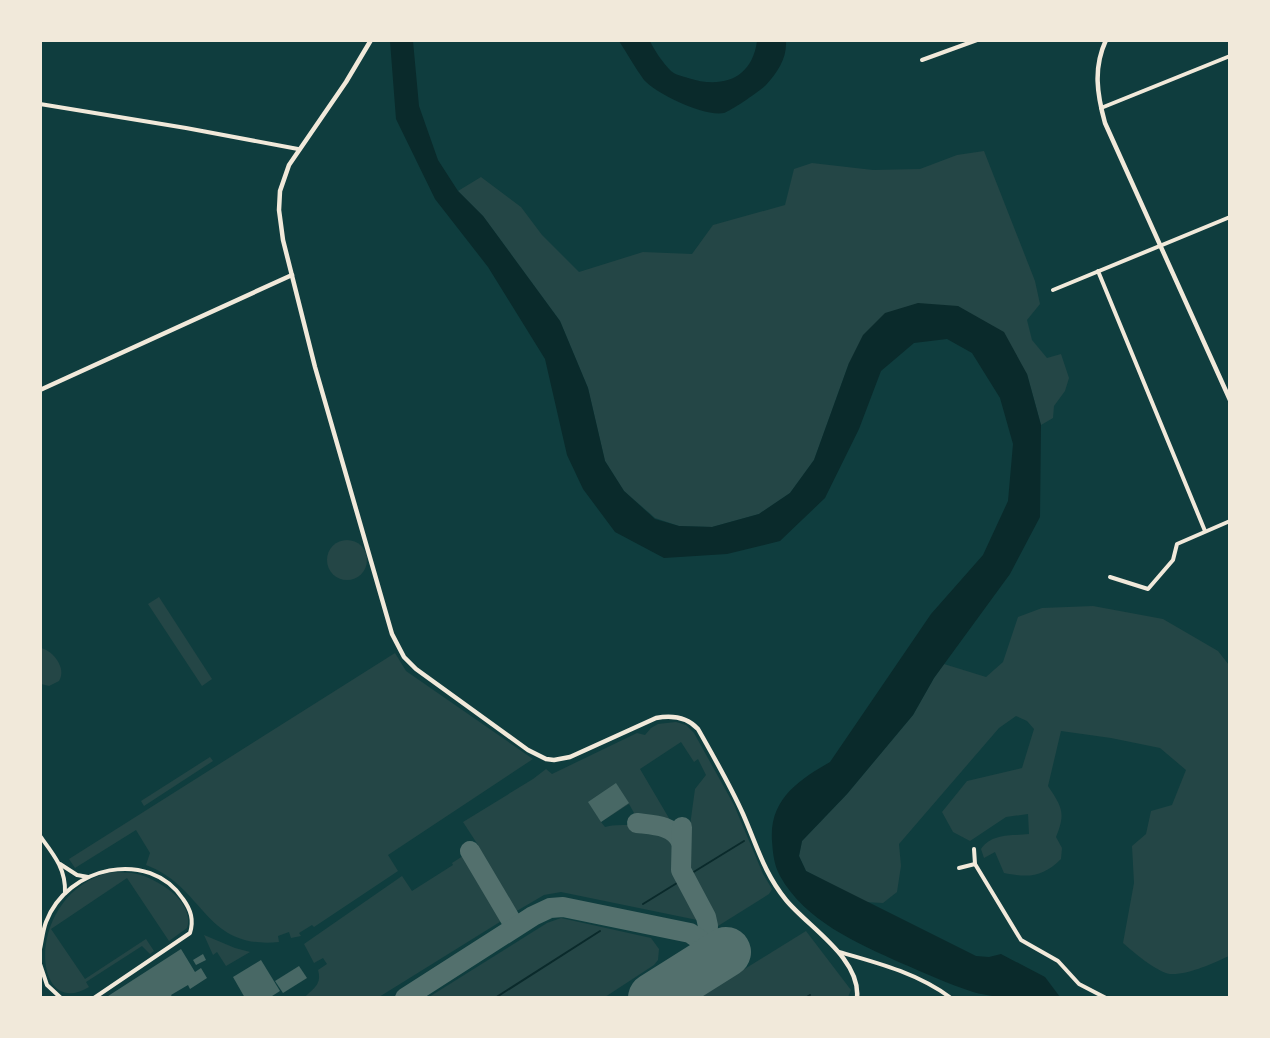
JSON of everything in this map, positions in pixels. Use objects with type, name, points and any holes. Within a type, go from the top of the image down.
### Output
[{"type":"street","points":[[371,40],[346,82],[298,149],[285,174],[279,200],[281,228],[326,405],[392,634],[399,649],[410,663],[456,698],[528,750],[546,759],[570,757],[656,718],[671,717],[689,721],[698,729],[733,794],[770,878],[793,908],[838,952],[856,981],[857,998]]},
{"type":"street","points":[[922,60],[977,40]]},
{"type":"street","points":[[1106,40],[1097,68],[1097,85],[1110,138],[1230,400]]},
{"type":"street","points":[[1101,108],[1230,56]]},
{"type":"street","points":[[40,104],[298,149]]},
{"type":"street","points":[[1053,290],[1230,217]]},
{"type":"street","points":[[1098,271],[1205,531]]},
{"type":"street","points":[[40,390],[292,275]]},
{"type":"street","points":[[1110,577],[1148,589],[1173,560],[1177,544],[1230,521]]},
{"type":"street","points":[[40,836],[60,864],[65,876],[65,893]]},
{"type":"street","points":[[974,849],[975,864],[1021,940],[1058,961],[1079,984],[1106,998]]},
{"type":"street","points":[[60,864],[77,875],[88,877]]},
{"type":"street","points":[[959,868],[975,864]]},
{"type":"street","points":[[40,949],[46,922],[65,893],[88,877],[119,868],[144,870],[154,873],[177,889],[192,916],[190,933],[94,998]]},
{"type":"street","points":[[838,952],[907,973],[934,986],[951,998]]},
{"type":"street","points":[[40,964],[44,981],[61,998]]},
{"type":"shaded area","points":[[390,41],[413,41],[419,106],[438,160],[458,191],[483,216],[560,321],[588,388],[605,461],[624,491],[655,519],[679,526],[712,527],[759,514],[790,493],[814,460],[849,363],[863,335],[885,313],[918,303],[958,306],[1004,332],[1027,374],[1041,425],[1040,517],[1010,574],[934,678],[913,715],[847,794],[802,841],[799,856],[806,871],[976,956],[989,957],[1001,954],[1045,977],[1060,997],[1005,997],[973,992],[901,963],[850,939],[803,906],[780,876],[773,855],[772,826],[781,802],[797,784],[830,762],[931,614],[983,555],[1008,501],[1013,444],[1000,398],[972,353],[947,339],[914,343],[881,371],[859,429],[825,498],[780,541],[727,554],[664,558],[615,532],[583,489],[567,455],[545,359],[488,267],[435,199],[396,119]]},
{"type":"shaded area","points":[[619,41],[650,41],[673,72],[712,82],[733,78],[742,72],[754,54],[757,41],[786,41],[786,47],[781,65],[766,85],[733,109],[724,113],[715,113],[693,108],[650,86]]},
{"type":"shaded area","points":[[984,151],[1035,281],[1040,304],[1027,320],[1032,340],[1047,358],[1061,354],[1069,378],[1065,391],[1054,406],[1053,418],[1041,425],[1027,374],[958,306],[849,363],[814,460],[790,493],[759,514],[712,527],[679,526],[655,518],[624,491],[605,461],[588,388],[560,321],[483,216],[458,191],[481,177],[521,207],[542,235],[579,272],[643,252],[692,254],[713,225],[785,205],[794,169],[812,163],[873,170],[920,169],[957,155]]},
{"type":"shaded area","points":[[347,540],[361,546],[367,560],[361,574],[347,580],[333,574],[327,560],[333,546]]},
{"type":"shaded area","points":[[159,597],[212,679],[202,686],[148,604]]},
{"type":"shaded area","points":[[1093,606],[1163,619],[1218,651],[1229,665],[1229,956],[1193,971],[1170,974],[1152,966],[1123,943],[1134,883],[1132,846],[1146,834],[1151,811],[1172,805],[1186,770],[1160,748],[1061,731],[1048,786],[1061,810],[1061,822],[1056,837],[1062,848],[1061,859],[1042,873],[1028,876],[1004,873],[995,852],[984,858],[981,849],[997,838],[1029,834],[1028,814],[1006,817],[970,841],[953,832],[942,812],[967,781],[1022,768],[1034,729],[1027,721],[1016,716],[999,728],[899,844],[901,866],[897,892],[883,903],[865,902],[806,871],[799,856],[802,841],[847,794],[913,715],[944,664],[986,677],[1003,662],[1018,617],[1042,608]]},
{"type":"shaded area","points":[[41,648],[54,656],[60,666],[59,681],[49,686],[41,684]]},
{"type":"shaded area","points":[[395,653],[406,671],[533,759],[388,855],[398,871],[314,927],[312,925],[299,933],[301,936],[291,938],[289,932],[278,936],[279,942],[254,942],[235,936],[220,927],[181,887],[166,875],[146,865],[150,853],[136,830],[75,868],[69,859]]},
{"type":"shaded area","points":[[676,722],[686,725],[694,733],[734,805],[763,874],[772,889],[769,894],[718,926],[689,874],[685,862],[695,789],[706,775],[698,759],[694,762],[681,742],[640,769],[673,825],[638,820],[629,804],[601,822],[605,827],[632,825],[654,829],[671,837],[676,846],[678,875],[702,921],[561,892],[544,895],[515,912],[512,911],[473,849],[478,845],[463,822],[546,769],[552,774],[637,733],[645,735],[658,724]]},
{"type":"shaded area","points":[[210,757],[213,761],[144,806],[141,801]]},
{"type":"shaded area","points":[[466,854],[503,916],[503,920],[379,997],[305,997],[318,982],[318,970],[327,964],[323,958],[314,963],[304,944],[402,876],[412,891]]},
{"type":"shaded area","points":[[132,873],[151,879],[179,900],[188,918],[187,928],[169,941],[127,878],[51,929],[85,979],[146,939],[154,951],[150,954],[142,946],[86,982],[89,987],[70,993],[56,988],[48,973],[45,953],[49,930],[60,908],[78,888],[104,874]]},
{"type":"shaded area","points":[[561,918],[651,938],[659,949],[658,960],[654,965],[605,997],[429,997],[547,923]]},
{"type":"shaded area","points":[[806,931],[851,990],[848,997],[699,997]]},
{"type":"shaded area","points":[[204,935],[250,952],[226,966],[217,952],[213,955]]},
{"type":"building","points":[[616,783],[629,803],[601,822],[588,802]]},
{"type":"building","points":[[181,949],[195,972],[201,968],[207,978],[190,989],[188,985],[171,995],[173,998],[105,998]]},
{"type":"building","points":[[203,954],[206,960],[196,965],[193,960]]},
{"type":"building","points":[[261,960],[280,991],[269,998],[245,998],[233,977]]},
{"type":"building","points":[[299,966],[307,978],[283,993],[275,981]]},
{"type":"waterway","points":[[692,873],[744,841]]},
{"type":"waterway","points":[[643,904],[677,883]]},
{"type":"waterway","points":[[495,998],[600,931]]},
{"type":"waterway","points":[[805,998],[810,995]]},
{"type":"taxiway","points":[[637,823],[668,829],[678,836],[681,842]]},
{"type":"taxiway","points":[[682,827],[681,870],[706,917],[708,926],[706,955]]},
{"type":"taxiway","points":[[470,851],[515,927]]},
{"type":"taxiway","points":[[405,998],[533,916],[550,908],[563,907],[690,933],[706,947],[704,963],[697,969]]},
{"type":"runway","points":[[653,998],[726,952]]}]
